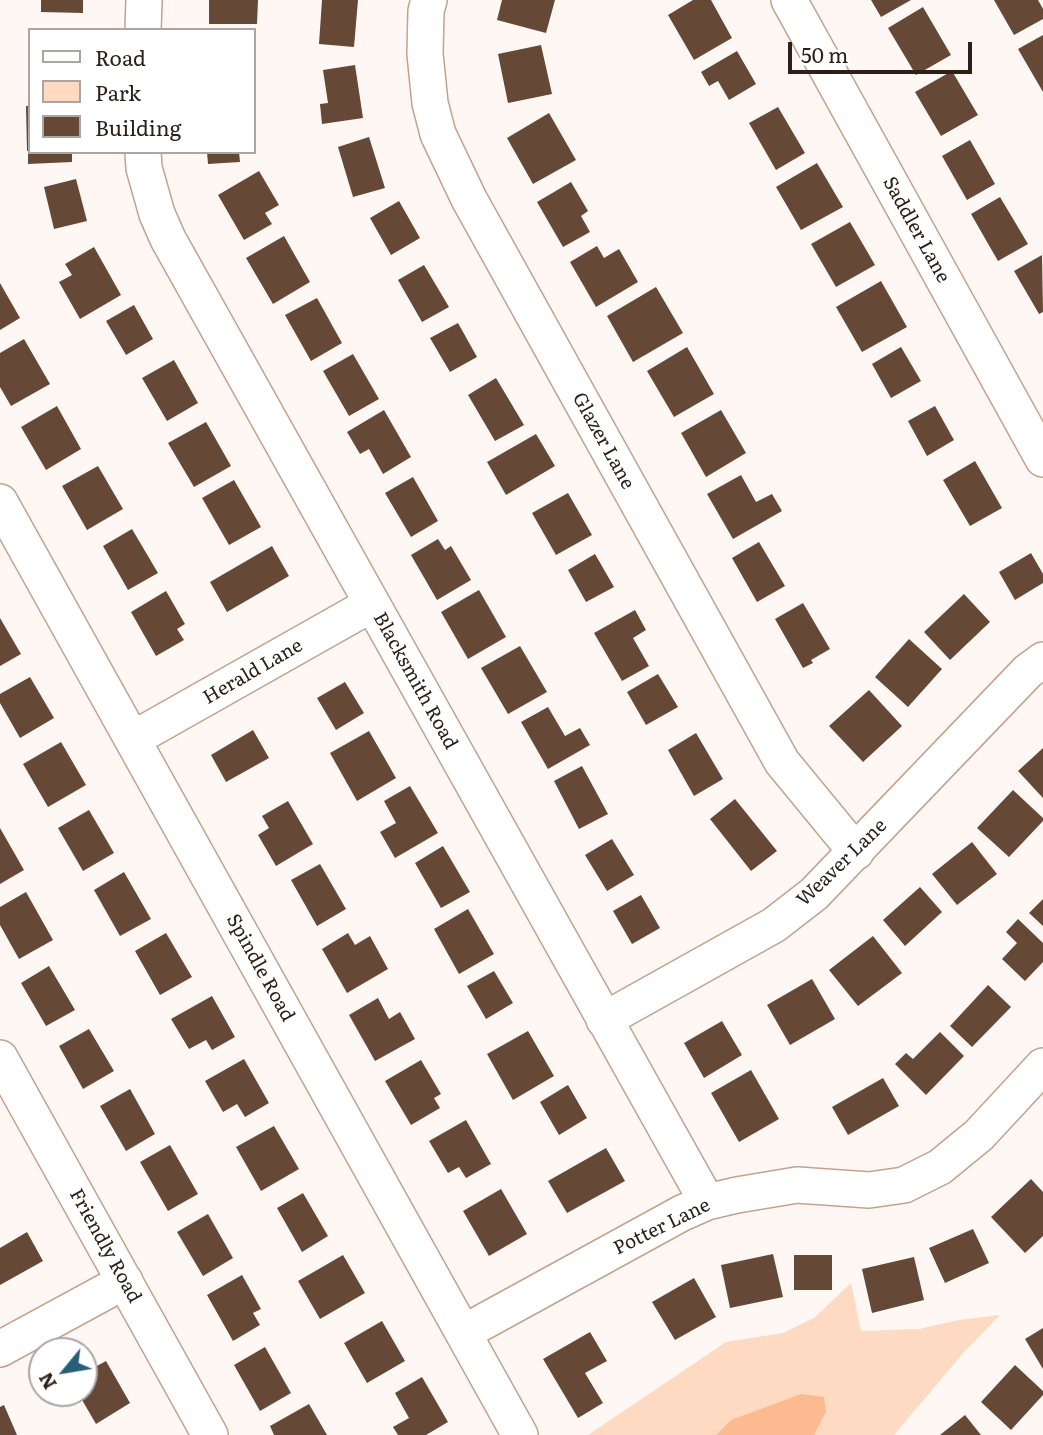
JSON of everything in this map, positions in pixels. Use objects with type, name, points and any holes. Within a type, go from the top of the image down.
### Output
[{"type":"street","points":[[143,28],[144,0]]},
{"type":"street","name":"Glazer Lane","points":[[429,0],[426,11],[425,54],[430,103],[438,134],[469,200],[782,762],[856,852]]},
{"type":"street","name":"Saddler Lane","points":[[789,0],[1043,459]]},
{"type":"street","name":"Blacksmith Road","points":[[143,154],[144,168],[157,214],[168,239],[707,1202]]},
{"type":"street","name":"Spindle Road","points":[[0,502],[520,1435]]},
{"type":"street","name":"Herald Lane","points":[[133,740],[372,604]]},
{"type":"street","name":"Weaver Lane","points":[[604,1020],[774,925],[814,894],[1028,671],[1043,660]]},
{"type":"street","name":"Friendly Road","points":[[0,1058],[210,1435]]},
{"type":"street","name":"Potter Lane","points":[[463,1333],[682,1213],[707,1202],[797,1185],[869,1190],[904,1185],[940,1167],[979,1135],[1043,1066]]},
{"type":"street","points":[[0,1349],[125,1282]]},
{"type":"green space","points":[[851,1283],[861,1331],[919,1329],[1000,1315],[964,1352],[894,1435],[588,1435],[726,1342],[783,1333],[814,1318]]},
{"type":"shaded area","points":[[801,1394],[824,1397],[826,1412],[814,1435],[716,1435],[731,1420]]},
{"type":"building","points":[[41,0],[83,0],[83,13],[41,12]]},
{"type":"building","points":[[209,0],[258,0],[257,24],[209,24]]},
{"type":"building","points":[[322,0],[358,0],[354,47],[319,44]]},
{"type":"building","points":[[502,0],[555,0],[546,33],[497,20]]},
{"type":"building","points":[[693,0],[711,0],[732,38],[694,60],[668,15]]},
{"type":"building","points":[[871,0],[911,0],[881,17]]},
{"type":"building","points":[[994,0],[1038,0],[1043,9],[1043,19],[1014,35]]},
{"type":"building","points":[[923,7],[951,55],[916,75],[888,28]]},
{"type":"building","points":[[1043,35],[1043,92],[1018,49]]},
{"type":"building","points":[[541,45],[552,94],[508,103],[498,54]]},
{"type":"building","points":[[737,51],[756,84],[729,100],[718,81],[709,86],[701,72]]},
{"type":"building","points":[[355,65],[363,118],[322,124],[320,104],[328,103],[323,70]]},
{"type":"building","points":[[952,71],[978,115],[941,136],[915,92]]},
{"type":"building","points":[[26,106],[28,106],[28,151]]},
{"type":"building","points":[[778,107],[805,153],[776,170],[749,123]]},
{"type":"building","points":[[549,113],[576,160],[533,184],[507,138]]},
{"type":"building","points":[[369,137],[385,188],[353,197],[338,147]]},
{"type":"building","points":[[970,140],[995,184],[967,200],[942,156]]},
{"type":"building","points":[[28,154],[72,154],[72,162],[28,164]]},
{"type":"building","points":[[207,154],[239,154],[240,162],[208,164]]},
{"type":"building","points":[[817,163],[843,207],[801,230],[776,187]]},
{"type":"building","points":[[259,171],[279,205],[265,213],[272,224],[244,240],[218,195]]},
{"type":"building","points":[[76,179],[87,221],[54,229],[44,187]]},
{"type":"building","points":[[571,182],[588,211],[581,216],[590,232],[563,247],[537,202]]},
{"type":"building","points":[[1000,197],[1028,244],[998,261],[971,214]]},
{"type":"building","points":[[399,201],[420,238],[391,255],[370,218]]},
{"type":"building","points":[[850,222],[875,265],[836,287],[811,244]]},
{"type":"building","points":[[284,236],[310,282],[273,304],[246,258]]},
{"type":"building","points":[[597,246],[604,258],[619,249],[638,282],[596,307],[570,262]]},
{"type":"building","points":[[94,247],[121,295],[80,319],[59,282],[72,275],[65,264]]},
{"type":"building","points":[[1042,255],[1043,312],[1039,314],[1014,271]]},
{"type":"building","points":[[424,265],[449,307],[422,322],[398,280]]},
{"type":"building","points":[[881,281],[907,327],[862,352],[836,307]]},
{"type":"building","points":[[0,283],[20,318],[0,330]]},
{"type":"building","points":[[656,287],[683,333],[633,362],[607,316]]},
{"type":"building","points":[[317,298],[342,343],[311,361],[285,315]]},
{"type":"building","points":[[134,305],[153,339],[126,355],[106,321]]},
{"type":"building","points":[[458,323],[477,357],[450,372],[430,338]]},
{"type":"building","points":[[24,339],[50,384],[11,406],[0,387],[0,353]]},
{"type":"building","points":[[687,347],[714,394],[674,417],[647,371]]},
{"type":"building","points":[[901,347],[921,381],[891,398],[872,364]]},
{"type":"building","points":[[353,354],[379,399],[349,416],[323,371]]},
{"type":"building","points":[[174,360],[198,403],[167,421],[142,378]]},
{"type":"building","points":[[496,378],[524,425],[495,441],[468,395]]},
{"type":"building","points":[[57,406],[81,449],[46,470],[21,427]]},
{"type":"building","points":[[935,406],[954,440],[927,456],[908,421]]},
{"type":"building","points":[[384,410],[411,457],[383,474],[369,449],[360,454],[347,432]]},
{"type":"building","points":[[721,410],[746,453],[706,477],[681,433]]},
{"type":"building","points":[[206,422],[231,466],[194,487],[168,443]]},
{"type":"building","points":[[536,434],[555,466],[506,495],[487,462]]},
{"type":"building","points":[[975,461],[1002,508],[970,526],[943,480]]},
{"type":"building","points":[[98,466],[123,509],[87,530],[62,486]]},
{"type":"building","points":[[741,475],[756,502],[772,494],[782,511],[733,539],[707,494]]},
{"type":"building","points":[[413,477],[438,521],[411,537],[385,493]]},
{"type":"building","points":[[234,480],[261,527],[229,545],[202,498]]},
{"type":"building","points":[[568,493],[592,535],[556,555],[532,513]]},
{"type":"building","points":[[132,529],[158,573],[128,590],[103,546]]},
{"type":"building","points":[[438,539],[445,550],[451,546],[471,580],[437,600],[411,555]]},
{"type":"building","points":[[759,542],[785,586],[757,602],[732,558]]},
{"type":"building","points":[[272,546],[289,576],[227,612],[210,582]]},
{"type":"building","points":[[1031,553],[1043,574],[1043,583],[1015,600],[999,572]]},
{"type":"building","points":[[595,554],[614,587],[586,602],[568,570]]},
{"type":"building","points":[[479,590],[506,637],[468,659],[441,612]]},
{"type":"building","points":[[166,591],[185,624],[177,629],[184,640],[156,656],[131,612]]},
{"type":"building","points":[[964,594],[990,622],[950,660],[924,632]]},
{"type":"building","points":[[803,603],[830,649],[803,668],[775,619]]},
{"type":"building","points":[[635,610],[646,630],[633,638],[649,666],[622,681],[594,633]]},
{"type":"building","points":[[0,618],[21,654],[0,666]]},
{"type":"building","points":[[909,639],[942,669],[908,707],[875,677]]},
{"type":"building","points":[[520,646],[547,692],[508,714],[481,668]]},
{"type":"building","points":[[658,674],[678,707],[646,725],[627,692]]},
{"type":"building","points":[[30,677],[54,718],[20,738],[0,703],[0,694]]},
{"type":"building","points":[[345,682],[364,713],[336,730],[317,698]]},
{"type":"building","points":[[869,690],[902,726],[863,762],[829,726]]},
{"type":"building","points":[[548,707],[565,736],[580,728],[590,745],[548,769],[521,722]]},
{"type":"building","points":[[253,730],[269,758],[226,782],[211,755]]},
{"type":"building","points":[[369,731],[396,778],[357,801],[330,753]]},
{"type":"building","points":[[696,733],[723,779],[694,796],[668,750]]},
{"type":"building","points":[[61,742],[86,785],[48,807],[23,764]]},
{"type":"building","points":[[1043,748],[1043,798],[1018,771]]},
{"type":"building","points":[[582,766],[608,814],[579,829],[554,781]]},
{"type":"building","points":[[410,786],[438,833],[395,858],[380,832],[396,823],[384,801]]},
{"type":"building","points":[[1013,790],[1043,821],[1009,857],[977,828]]},
{"type":"building","points":[[735,799],[777,851],[751,871],[710,819]]},
{"type":"building","points":[[288,801],[313,844],[276,866],[258,835],[269,828],[262,816]]},
{"type":"building","points":[[89,810],[114,853],[83,871],[58,828]]},
{"type":"building","points":[[0,828],[24,870],[0,884]]},
{"type":"building","points":[[612,839],[634,875],[607,891],[585,855]]},
{"type":"building","points":[[972,842],[997,874],[957,905],[932,874]]},
{"type":"building","points":[[443,846],[470,892],[441,908],[415,863]]},
{"type":"building","points":[[320,864],[346,909],[317,926],[291,880]]},
{"type":"building","points":[[124,872],[151,919],[120,936],[94,890]]},
{"type":"building","points":[[920,887],[942,912],[905,946],[883,920]]},
{"type":"building","points":[[26,892],[53,940],[19,959],[0,925],[0,907]]},
{"type":"building","points":[[641,895],[660,928],[632,944],[613,911]]},
{"type":"building","points":[[1043,899],[1043,926],[1029,913]]},
{"type":"building","points":[[468,909],[494,954],[459,974],[434,929]]},
{"type":"building","points":[[1018,919],[1043,943],[1043,962],[1025,981],[1002,959],[1017,943],[1006,932]]},
{"type":"building","points":[[166,933],[192,977],[160,995],[135,951]]},
{"type":"building","points":[[348,933],[355,945],[370,936],[388,969],[347,993],[322,949]]},
{"type":"building","points":[[873,936],[902,973],[858,1006],[829,970]]},
{"type":"building","points":[[49,966],[75,1010],[46,1026],[21,983]]},
{"type":"building","points":[[494,971],[513,1003],[486,1019],[467,986]]},
{"type":"building","points":[[812,979],[835,1019],[790,1045],[767,1005]]},
{"type":"building","points":[[988,985],[1011,1007],[972,1047],[950,1026]]},
{"type":"building","points":[[212,996],[235,1037],[212,1050],[206,1040],[189,1049],[171,1019]]},
{"type":"building","points":[[378,998],[389,1019],[400,1012],[415,1039],[375,1061],[349,1015]]},
{"type":"building","points":[[722,1021],[742,1055],[704,1078],[684,1043]]},
{"type":"building","points":[[89,1029],[114,1071],[83,1089],[59,1046]]},
{"type":"building","points":[[528,1031],[554,1076],[513,1100],[487,1054]]},
{"type":"building","points":[[940,1032],[964,1056],[926,1095],[895,1064],[906,1053],[913,1059]]},
{"type":"building","points":[[244,1059],[269,1103],[245,1117],[237,1104],[223,1112],[205,1081]]},
{"type":"building","points":[[421,1060],[441,1094],[434,1098],[440,1108],[411,1125],[385,1081]]},
{"type":"building","points":[[751,1070],[779,1119],[739,1142],[711,1093]]},
{"type":"building","points":[[883,1078],[899,1106],[848,1135],[832,1107]]},
{"type":"building","points":[[568,1085],[587,1118],[559,1135],[540,1102]]},
{"type":"building","points":[[130,1089],[155,1134],[126,1151],[100,1106]]},
{"type":"building","points":[[466,1120],[491,1164],[466,1178],[459,1167],[448,1173],[429,1141]]},
{"type":"building","points":[[274,1126],[299,1169],[261,1191],[236,1147]]},
{"type":"building","points":[[170,1145],[198,1194],[168,1211],[140,1162]]},
{"type":"building","points":[[606,1148],[625,1181],[567,1213],[548,1181]]},
{"type":"building","points":[[1031,1179],[1043,1192],[1043,1236],[1025,1253],[991,1217]]},
{"type":"building","points":[[501,1189],[527,1234],[489,1256],[463,1211]]},
{"type":"building","points":[[303,1193],[328,1236],[302,1252],[277,1208]]},
{"type":"building","points":[[208,1214],[233,1258],[203,1276],[177,1232]]},
{"type":"building","points":[[973,1229],[989,1263],[945,1283],[929,1248]]},
{"type":"building","points":[[27,1232],[43,1261],[0,1285],[0,1248]]},
{"type":"building","points":[[773,1254],[783,1297],[730,1308],[721,1265]]},
{"type":"building","points":[[343,1255],[365,1293],[320,1319],[298,1281]]},
{"type":"building","points":[[794,1255],[832,1255],[832,1290],[794,1290]]},
{"type":"building","points":[[914,1257],[924,1300],[872,1313],[862,1269]]},
{"type":"building","points":[[242,1275],[261,1309],[253,1313],[260,1325],[233,1341],[207,1295]]},
{"type":"building","points":[[694,1278],[716,1317],[675,1340],[652,1302]]},
{"type":"building","points":[[382,1321],[405,1361],[367,1383],[344,1343]]},
{"type":"building","points":[[1043,1328],[1043,1369],[1025,1339]]},
{"type":"building","points":[[590,1332],[607,1361],[585,1373],[603,1403],[578,1418],[543,1359]]},
{"type":"building","points":[[265,1347],[291,1393],[260,1411],[234,1365]]},
{"type":"building","points":[[106,1361],[130,1403],[96,1424],[86,1407],[98,1407],[98,1365]]},
{"type":"building","points":[[1015,1365],[1043,1391],[1043,1395],[1011,1430],[981,1402]]},
{"type":"building","points":[[422,1377],[448,1422],[426,1435],[398,1435],[393,1427],[409,1418],[395,1393]]},
{"type":"building","points":[[309,1404],[327,1435],[274,1435],[270,1426]]},
{"type":"building","points":[[4,1405],[17,1435],[0,1435],[0,1407]]},
{"type":"building","points":[[965,1415],[981,1435],[940,1435]]}]
